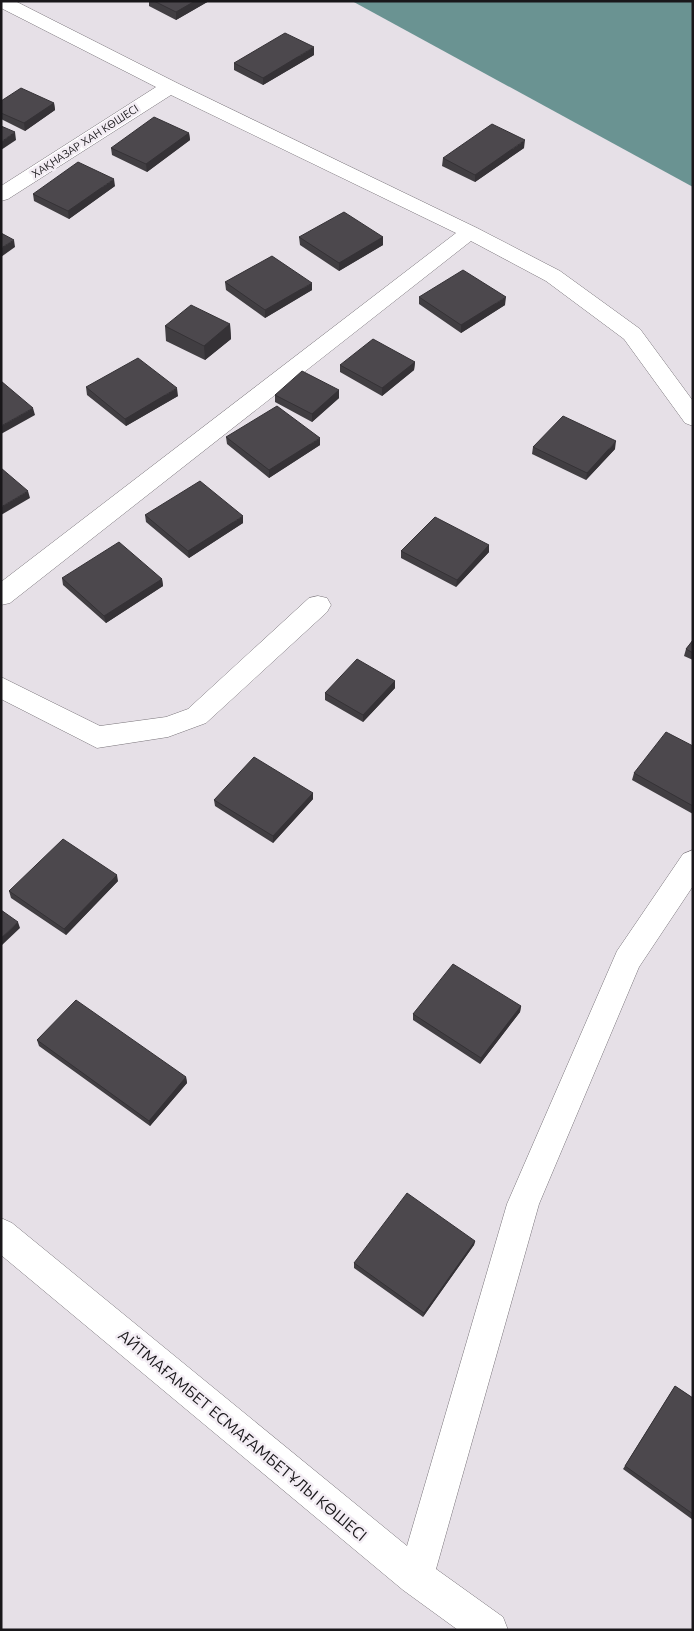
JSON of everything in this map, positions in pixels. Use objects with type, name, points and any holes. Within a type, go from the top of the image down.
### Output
[{"type":"street","points":[[1,1],[170,87],[470,232],[553,276],[632,334],[693,418]]},
{"type":"street","name":"ХАҚНАЗАР ХАН КӨШЕСІ","points":[[1,194],[170,87]]},
{"type":"street","points":[[1,596],[470,232]]},
{"type":"street","points":[[1,687],[98,737],[168,727],[197,716],[318,605]]},
{"type":"street","points":[[416,1577],[523,1204],[627,960],[693,862]]},
{"type":"street","name":"АЙТМАҒАМБЕТ ЕСМАҒАМБЕТҰЛЫ КӨШЕСІ","points":[[1,1234],[416,1577],[490,1630]]},
{"type":"shaded area","points":[[352,1],[693,1],[693,187]]},
{"type":"building","points":[[154,1],[195,1],[176,12]]},
{"type":"building","points":[[285,33],[314,47],[263,78],[234,63]]},
{"type":"building","points":[[21,88],[54,103],[24,123],[1,113],[1,101]]},
{"type":"building","points":[[154,117],[189,133],[146,164],[111,148]]},
{"type":"building","points":[[492,124],[525,140],[475,175],[443,158]]},
{"type":"building","points":[[1,126],[15,132],[1,142]]},
{"type":"building","points":[[78,162],[114,179],[68,211],[33,194]]},
{"type":"building","points":[[344,212],[383,237],[339,263],[299,237]]},
{"type":"building","points":[[1,233],[14,240],[1,248]]},
{"type":"building","points":[[272,256],[312,283],[265,310],[225,282]]},
{"type":"building","points":[[463,270],[506,297],[461,325],[419,297]]},
{"type":"building","points":[[191,305],[230,324],[204,346],[165,326]]},
{"type":"building","points":[[373,339],[415,362],[382,388],[340,365]]},
{"type":"building","points":[[138,358],[177,388],[125,419],[86,387]]},
{"type":"building","points":[[302,371],[339,390],[312,414],[275,395]]},
{"type":"building","points":[[1,381],[33,408],[1,426]]},
{"type":"building","points":[[277,406],[320,438],[269,470],[226,437]]},
{"type":"building","points":[[563,416],[616,441],[587,473],[533,447]]},
{"type":"building","points":[[1,468],[28,491],[1,507]]},
{"type":"building","points":[[200,481],[243,516],[188,551],[145,515]]},
{"type":"building","points":[[435,517],[489,545],[457,580],[401,551]]},
{"type":"building","points":[[119,542],[162,579],[104,616],[62,578]]},
{"type":"building","points":[[693,640],[693,653],[686,649]]},
{"type":"building","points":[[357,659],[395,681],[363,715],[325,693]]},
{"type":"building","points":[[666,732],[693,746],[693,806],[634,773]]},
{"type":"building","points":[[254,757],[313,793],[273,836],[214,800]]},
{"type":"building","points":[[63,839],[117,875],[64,929],[9,891]]},
{"type":"building","points":[[1,910],[18,922],[1,938]]},
{"type":"building","points":[[453,964],[521,1006],[481,1058],[413,1014]]},
{"type":"building","points":[[76,1000],[186,1077],[149,1121],[37,1040]]},
{"type":"building","points":[[407,1193],[475,1241],[424,1313],[354,1263]]},
{"type":"building","points":[[675,1386],[693,1398],[693,1514],[625,1466]]}]
